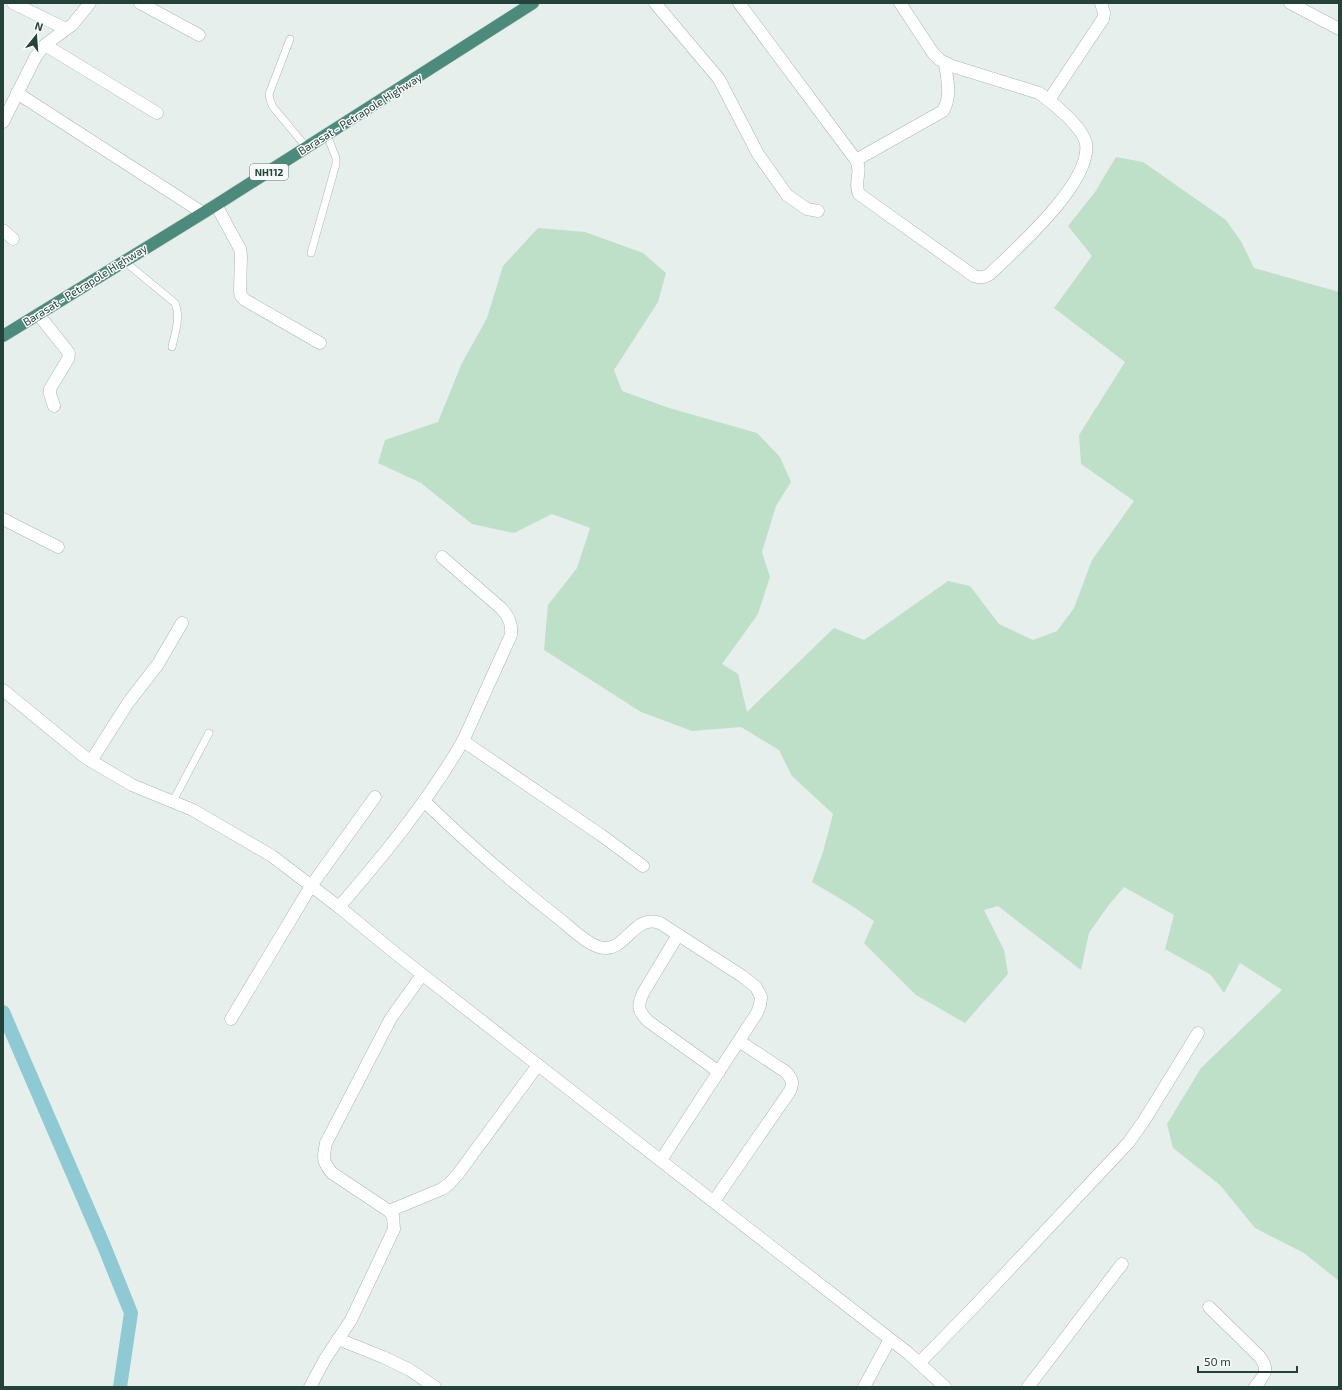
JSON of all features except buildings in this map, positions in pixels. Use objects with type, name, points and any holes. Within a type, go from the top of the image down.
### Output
[{"type":"highway","name":"Barasat - Petrapole Highway","points":[[3,336],[216,205],[533,3]]},
{"type":"street","points":[[13,3],[66,29]]},
{"type":"street","points":[[3,122],[36,56],[45,45],[72,25],[90,3]]},
{"type":"street","points":[[140,3],[199,35]]},
{"type":"street","points":[[656,3],[719,79],[758,154],[787,195],[807,209],[818,211]]},
{"type":"street","points":[[739,3],[856,160],[860,170],[857,186],[859,194],[974,276],[980,278],[984,277],[990,274],[1055,208],[1077,178],[1086,159],[1086,144],[1081,133],[1073,123],[1049,100],[1039,93],[952,66],[940,60],[933,53],[900,3]]},
{"type":"street","points":[[1049,100],[1103,19],[1104,8],[1102,3]]},
{"type":"street","points":[[1290,3],[1339,30]]},
{"type":"street","points":[[45,45],[157,113]]},
{"type":"street","points":[[856,160],[943,111],[947,103],[949,88],[945,63]]},
{"type":"street","points":[[17,93],[203,213]]},
{"type":"street","points":[[216,205],[240,249],[242,256],[241,296],[245,300],[320,344]]},
{"type":"street","points":[[3,230],[13,239]]},
{"type":"street","points":[[38,314],[69,353],[68,359],[50,389],[54,406]]},
{"type":"street","points":[[3,519],[58,547]]},
{"type":"street","points":[[339,907],[382,857],[424,801],[463,741],[511,635],[511,626],[508,616],[502,609],[442,557]]},
{"type":"street","points":[[91,762],[132,696],[158,664],[182,623]]},
{"type":"street","points":[[3,690],[91,762],[132,785],[193,810],[272,856],[339,907],[422,975],[538,1066],[890,1339],[945,1387]]},
{"type":"street","points":[[463,741],[601,835],[643,866]]},
{"type":"street","points":[[230,1019],[311,886],[375,797]]},
{"type":"street","points":[[424,801],[463,838],[533,898],[598,947],[611,948],[617,945],[641,924],[648,921],[660,923],[742,976],[756,987],[761,997],[757,1013],[661,1160]]},
{"type":"street","points":[[678,935],[643,993],[640,1001],[640,1010],[642,1016],[648,1021],[719,1072]]},
{"type":"street","points":[[310,1387],[325,1359],[351,1320],[394,1229],[393,1216],[389,1211],[332,1173],[325,1164],[324,1154],[326,1143],[391,1018],[422,975]]},
{"type":"street","points":[[919,1363],[972,1309],[1129,1142],[1145,1119],[1198,1033]]},
{"type":"street","points":[[714,1201],[790,1091],[793,1083],[791,1077],[786,1072],[739,1041]]},
{"type":"street","points":[[389,1211],[433,1193],[449,1184],[538,1066]]},
{"type":"street","points":[[1028,1387],[1122,1264]]},
{"type":"street","points":[[1209,1307],[1265,1363],[1266,1369],[1264,1374],[1255,1387]]},
{"type":"street","points":[[338,1339],[383,1357],[410,1370],[436,1387]]},
{"type":"street","points":[[864,1387],[890,1339]]},
{"type":"lane","points":[[290,40],[269,94],[273,107],[306,148]]},
{"type":"lane","points":[[311,253],[336,164],[336,158],[327,135]]},
{"type":"lane","points":[[124,261],[174,303],[178,316],[172,347]]},
{"type":"lane","points":[[173,801],[209,733]]},
{"type":"green space","points":[[1116,157],[1143,162],[1226,220],[1242,243],[1254,268],[1339,292],[1339,1281],[1304,1253],[1255,1228],[1220,1185],[1173,1148],[1167,1124],[1201,1068],[1282,990],[1240,963],[1224,993],[1211,975],[1165,949],[1174,915],[1124,887],[1108,906],[1089,933],[1081,970],[998,906],[984,910],[1004,950],[1008,974],[965,1023],[916,995],[864,943],[874,921],[812,882],[823,852],[833,814],[792,776],[779,750],[741,727],[692,731],[641,712],[544,650],[548,605],[577,568],[590,528],[552,514],[514,533],[472,524],[421,483],[378,463],[385,440],[438,422],[461,365],[487,318],[503,266],[538,228],[585,232],[643,253],[666,273],[658,302],[614,370],[622,391],[669,408],[757,433],[780,457],[791,482],[776,506],[762,552],[770,577],[758,614],[722,664],[738,674],[747,712],[834,628],[864,640],[948,581],[970,586],[999,624],[1033,640],[1057,631],[1074,608],[1092,560],[1134,501],[1081,464],[1079,435],[1125,362],[1054,308],[1092,256],[1068,226],[1095,192]]},
{"type":"waterway","points":[[3,1012],[104,1246],[131,1313],[120,1387]]}]
